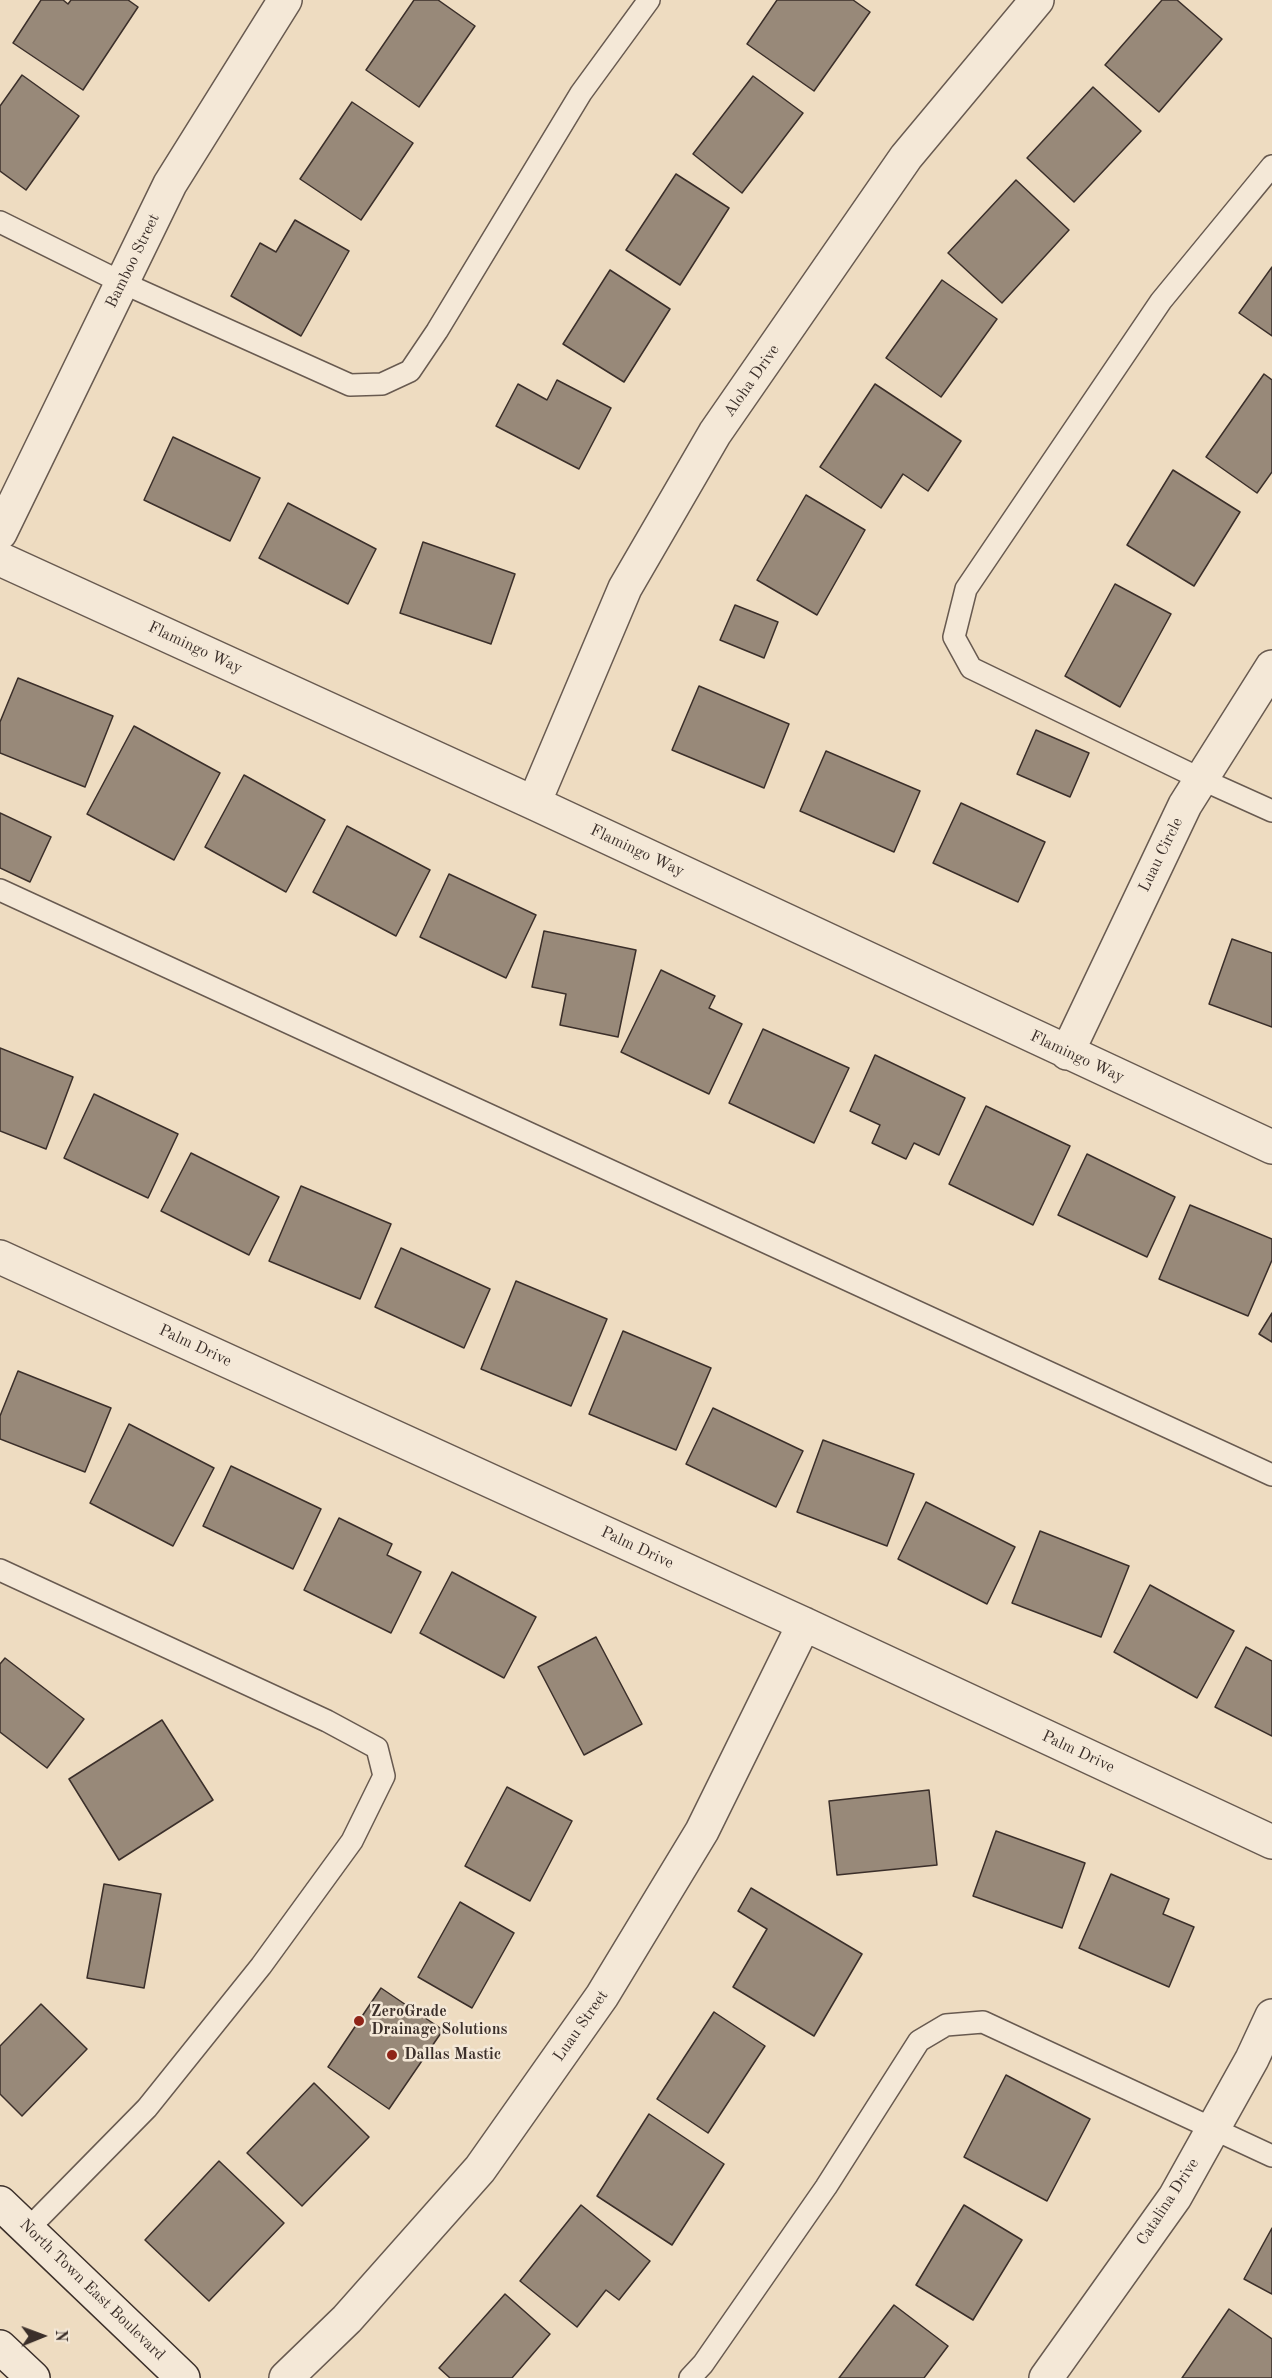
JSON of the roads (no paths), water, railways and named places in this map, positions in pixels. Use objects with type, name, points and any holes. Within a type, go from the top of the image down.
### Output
[{"type":"street","name":"Bamboo Street","points":[[0,533],[170,184],[285,0]]},
{"type":"street","name":"Aloha Drive","points":[[534,803],[624,588],[715,433],[906,157],[1037,0]]},
{"type":"street","name":"Flamingo Way","points":[[0,559],[534,803],[1272,1147]]},
{"type":"street","name":"Luau Circle","points":[[1067,1053],[1185,805],[1272,668]]},
{"type":"street","name":"Palm Drive","points":[[0,1257],[804,1624],[1272,1842]]},
{"type":"street","name":"Luau Street","points":[[286,2378],[347,2319],[480,2169],[602,1996],[702,1831],[804,1624]]},
{"type":"street","name":"Catalina Drive","points":[[1046,2378],[1175,2197],[1252,2059],[1272,2016]]},
{"type":"street","name":"North Town East Boulevard","points":[[0,2203],[183,2378]]},
{"type":"street","points":[[0,2347],[33,2378]]},
{"type":"lane","points":[[0,222],[123,283],[350,385],[382,384],[410,371],[437,331],[581,93],[649,0]]},
{"type":"lane","points":[[1272,166],[1161,301],[966,589],[954,637],[971,668],[1201,779],[1272,810]]},
{"type":"lane","points":[[0,890],[1272,1476]]},
{"type":"lane","points":[[0,1570],[327,1721],[377,1748],[384,1776],[352,1841],[261,1966],[147,2108],[28,2229]]},
{"type":"lane","points":[[690,2378],[703,2364],[826,2187],[919,2041],[946,2025],[983,2022],[1272,2156]]},
{"type":"place","name":"ZeroGrade Drainage Solutions","points":[[359,2021]]},
{"type":"place","name":"Dallas Mastic","points":[[392,2055]]}]
